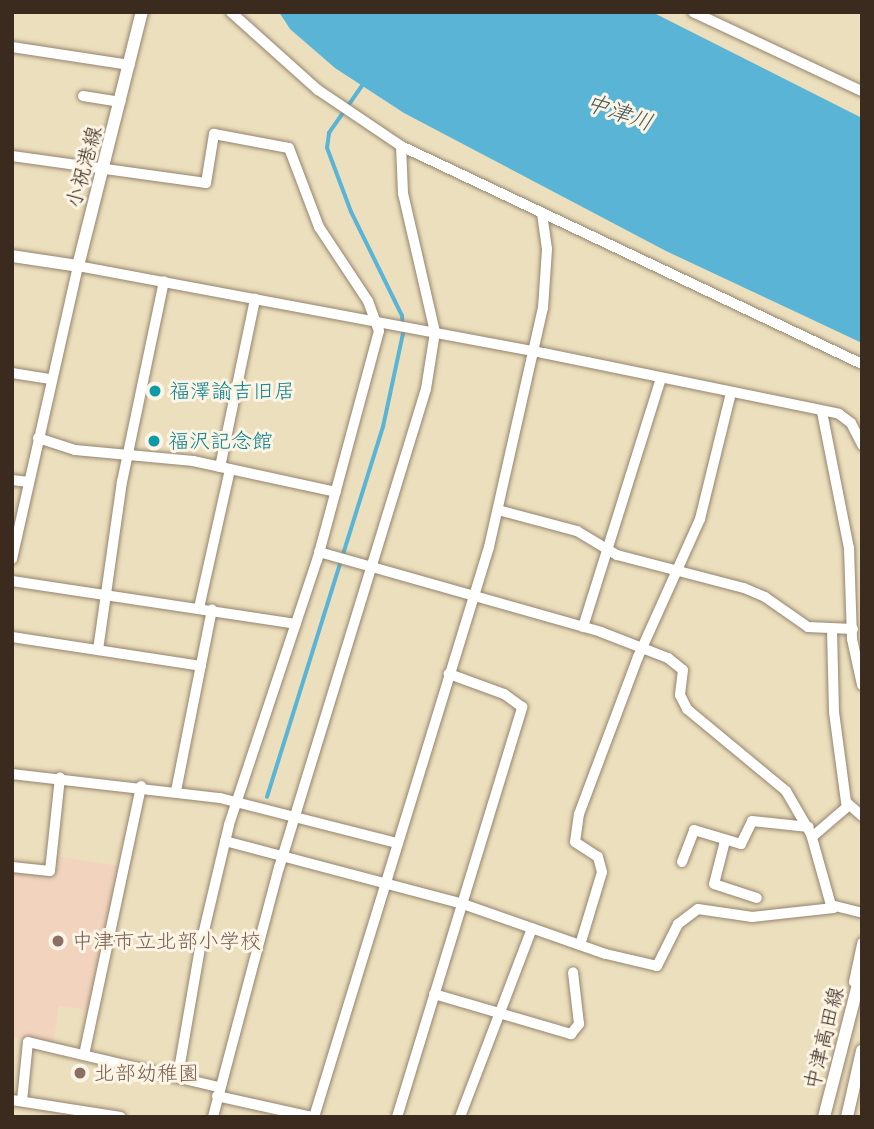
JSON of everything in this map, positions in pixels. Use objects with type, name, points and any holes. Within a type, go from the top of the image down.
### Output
[{"type":"main road","name":"小祝港線","points":[[78,266],[142,12]]},
{"type":"main road","points":[[12,256],[78,266]]},
{"type":"main road","name":"中津高田線","points":[[824,1117],[850,1005],[862,969]]},
{"type":"main road","name":"中津高田線","points":[[847,1117],[862,1051]]},
{"type":"street","points":[[231,12],[318,90],[401,146],[862,363]]},
{"type":"street","points":[[693,12],[862,91]]},
{"type":"street","points":[[12,47],[130,65]]},
{"type":"street","points":[[83,96],[121,102]]},
{"type":"street","points":[[12,156],[206,183],[214,134],[289,148],[319,227],[377,323],[379,338],[319,552],[225,841],[178,1076]]},
{"type":"street","points":[[213,1117],[283,856],[426,389],[435,334],[403,193],[401,146]]},
{"type":"street","points":[[121,1117],[17,1100],[29,1042],[178,1076],[218,1092],[313,1117],[474,597],[498,510],[535,351],[547,261],[542,213]]},
{"type":"street","points":[[12,559],[78,266],[535,351],[822,412],[846,418],[862,445]]},
{"type":"street","points":[[98,650],[127,454],[164,281]]},
{"type":"street","points":[[199,608],[255,299]]},
{"type":"street","points":[[12,373],[51,379]]},
{"type":"street","points":[[583,627],[661,378]]},
{"type":"street","points":[[580,945],[602,872],[598,857],[579,849],[574,837],[643,646],[705,503],[732,393]]},
{"type":"street","points":[[822,412],[849,548],[853,629],[862,685]]},
{"type":"street","points":[[38,438],[75,450],[127,454],[225,468],[336,492]]},
{"type":"street","points":[[12,480],[29,482]]},
{"type":"street","points":[[498,510],[577,531],[608,551],[744,588],[765,597],[800,624],[832,630],[853,629]]},
{"type":"street","points":[[319,552],[643,646],[682,670],[679,690],[683,705],[728,747],[777,779],[810,832],[834,908]]},
{"type":"street","points":[[12,581],[296,624]]},
{"type":"street","points":[[176,791],[212,610]]},
{"type":"street","points":[[832,630],[835,729],[848,806],[862,816]]},
{"type":"street","points":[[12,637],[201,666]]},
{"type":"street","points":[[397,1117],[522,707],[504,694],[449,674]]},
{"type":"street","points":[[12,774],[141,786],[236,801],[397,843]]},
{"type":"street","points":[[12,867],[50,872],[60,778]]},
{"type":"street","points":[[84,1055],[141,786]]},
{"type":"street","points":[[682,862],[693,831],[744,844],[748,826],[755,820],[810,832],[848,806]]},
{"type":"street","points":[[225,841],[463,904],[580,945],[657,966],[678,925],[698,909],[752,917],[834,908],[862,913]]},
{"type":"street","points":[[724,841],[714,884],[757,898]]},
{"type":"street","points":[[460,1117],[532,928]]},
{"type":"street","points":[[850,1005],[862,943]]},
{"type":"street","points":[[434,994],[575,1034],[579,1024],[573,972]]},
{"type":"shaded area","name":"中津市立北部小学校","points":[[56,856],[119,866],[88,1010],[59,1006],[53,1044],[12,1037],[12,872],[53,877]]},
{"type":"water","name":"中津川","points":[[279,12],[652,12],[862,118],[862,343],[666,251],[404,113],[335,68],[290,29]]},
{"type":"waterway","points":[[267,797],[383,427],[403,334],[402,316],[351,212],[327,148],[329,133],[364,83]]},
{"type":"place","name":"福澤諭吉旧居","points":[[155,391]]},
{"type":"place","name":"福沢記念館","points":[[154,441]]},
{"type":"place","name":"中津市立北部小学校","points":[[58,941]]},
{"type":"place","name":"北部幼稚園","points":[[80,1073]]}]
